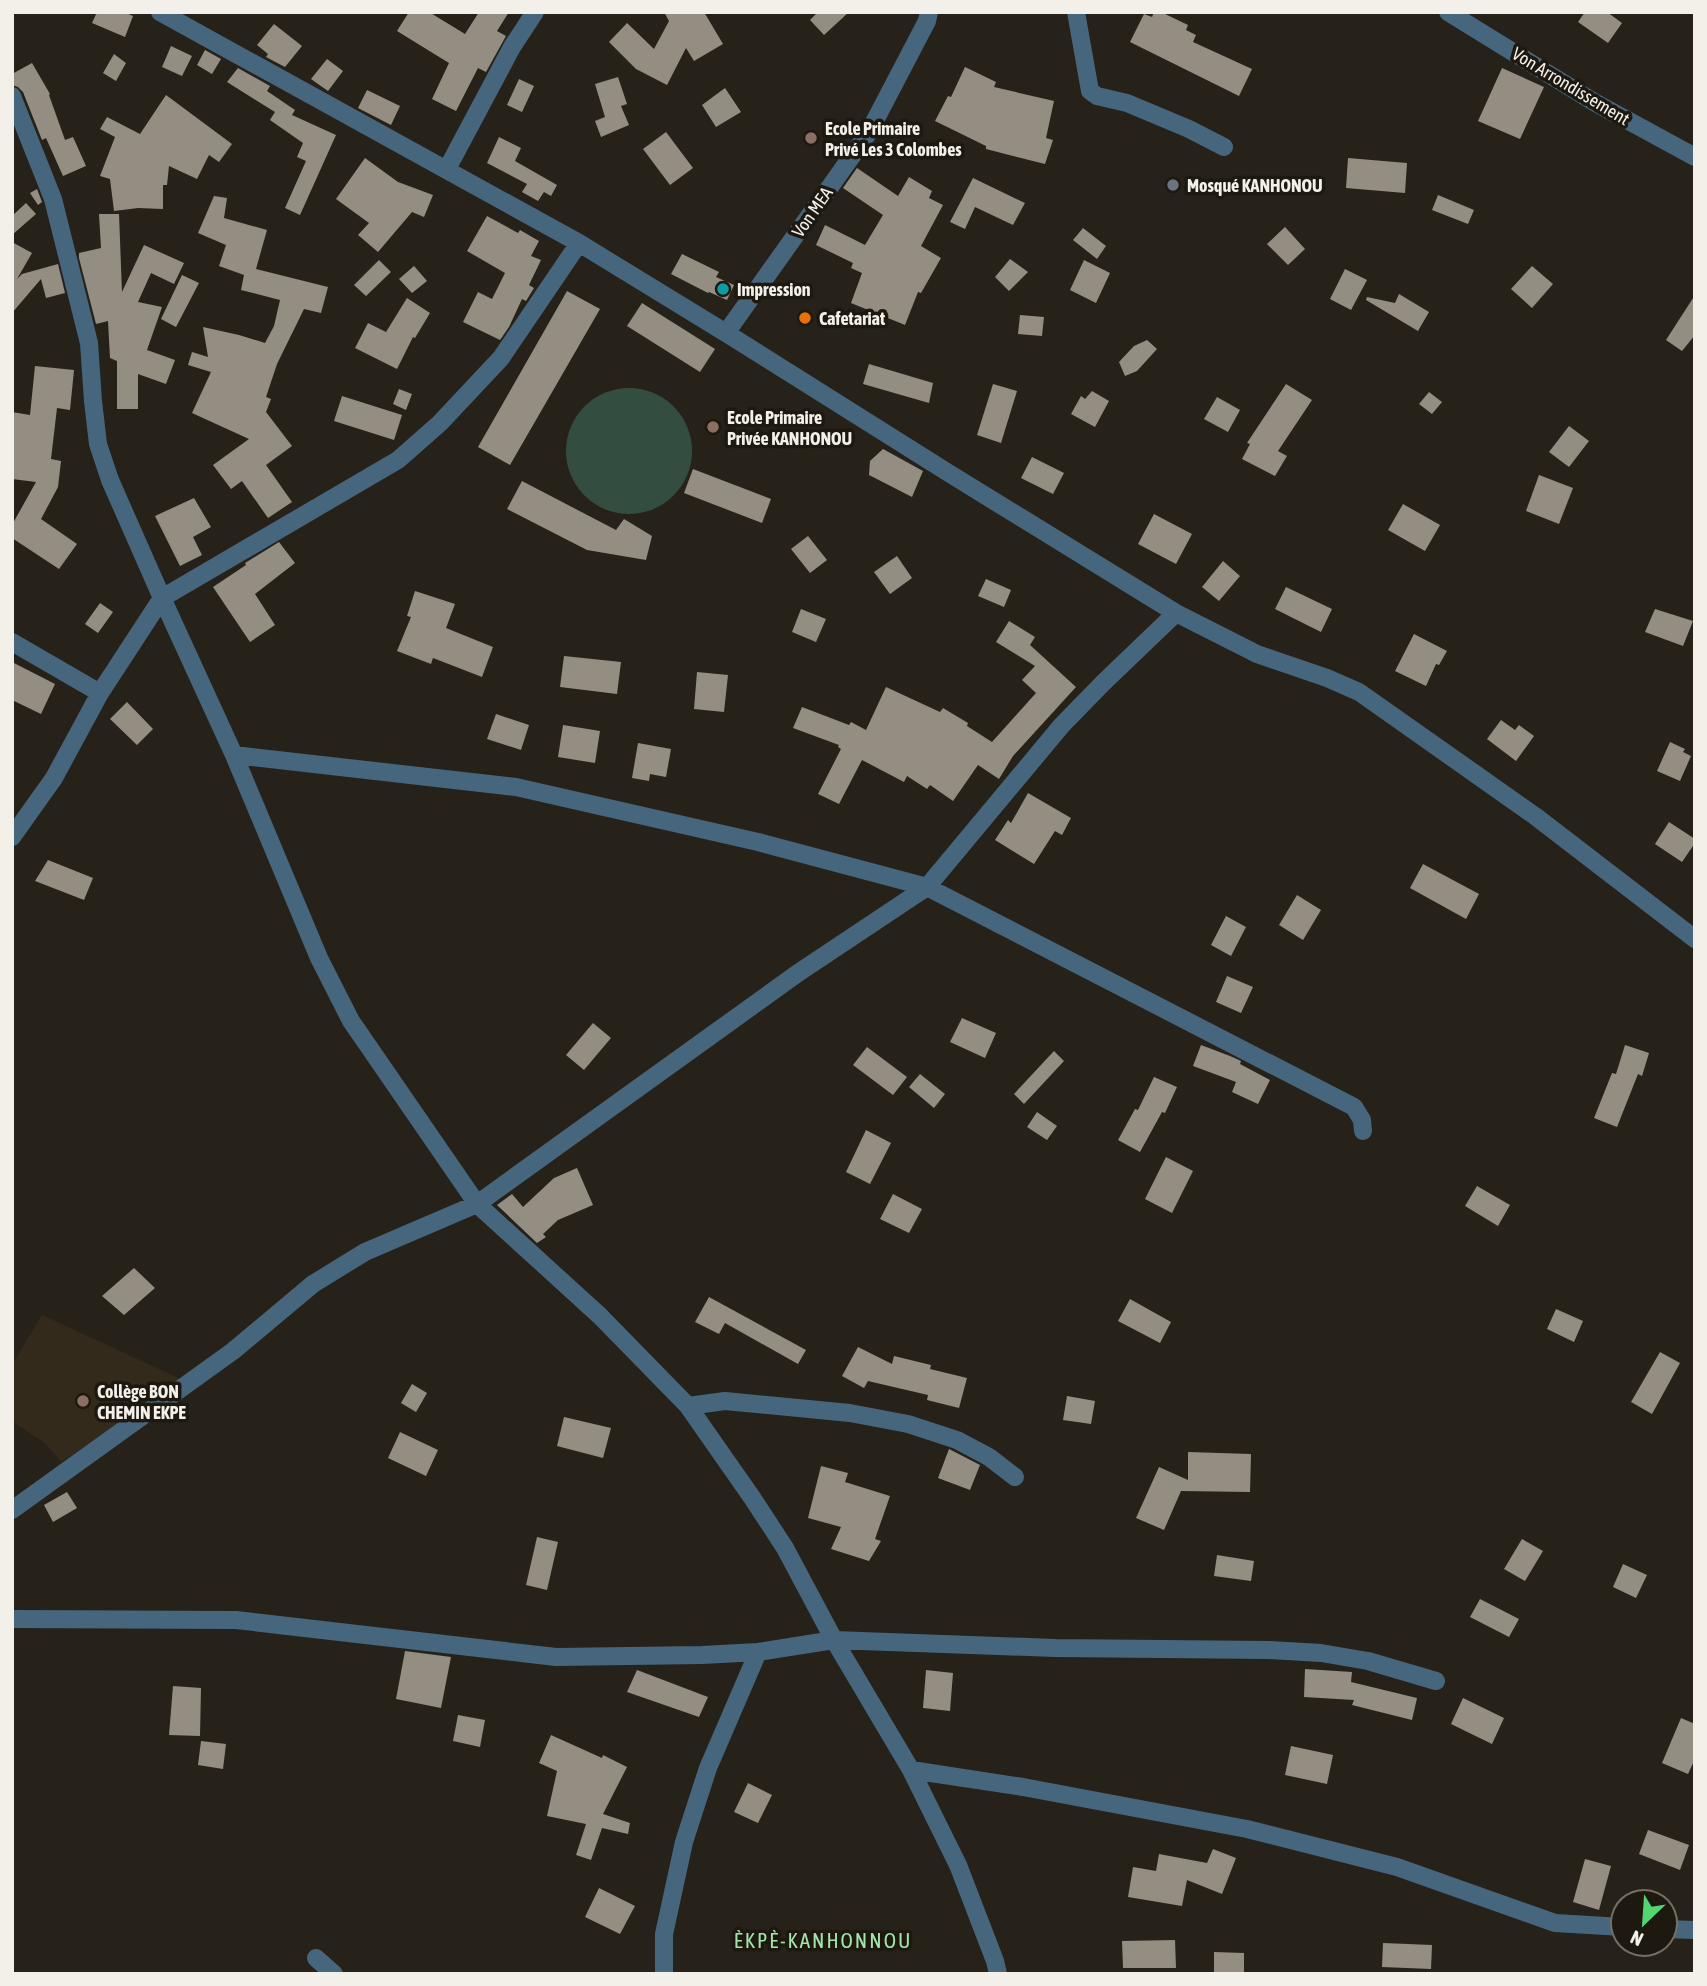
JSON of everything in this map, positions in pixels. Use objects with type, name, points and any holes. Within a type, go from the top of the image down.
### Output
[{"type":"street","points":[[160,12],[579,243],[1177,613],[1256,654],[1359,692],[1535,816],[1694,937]]},
{"type":"street","points":[[447,169],[506,59],[535,12]]},
{"type":"street","name":"Von MEA","points":[[726,333],[869,132],[927,21],[929,12]]},
{"type":"street","points":[[1076,12],[1090,91],[1097,96],[1127,103],[1224,147]]},
{"type":"street","name":"Von Arrondissement","points":[[1448,12],[1594,102],[1695,157]]},
{"type":"street","points":[[12,96],[53,199],[89,342],[98,444],[110,480],[234,755],[319,958],[351,1021],[477,1204],[600,1316],[688,1406],[754,1499],[785,1548],[834,1640],[911,1770],[958,1865],[998,1974]]},
{"type":"street","points":[[12,837],[54,778],[100,694],[162,598],[398,460],[440,423],[501,358],[579,243]]},
{"type":"street","points":[[12,1510],[233,1351],[313,1284],[365,1252],[477,1204],[798,973],[927,887],[1062,725],[1104,681],[1177,613]]},
{"type":"street","points":[[12,642],[100,694]]},
{"type":"street","points":[[234,755],[516,788],[758,842],[927,887],[1354,1107],[1362,1120],[1363,1131]]},
{"type":"street","points":[[688,1406],[725,1401],[850,1413],[908,1424],[957,1440],[989,1457],[1015,1476]]},
{"type":"street","points":[[12,1619],[236,1620],[556,1657],[758,1653],[834,1640],[1055,1648],[1269,1650],[1368,1661],[1436,1681]]},
{"type":"street","points":[[664,1974],[664,1934],[684,1842],[708,1768],[758,1653]]},
{"type":"street","points":[[911,1770],[1023,1787],[1247,1829],[1397,1867],[1555,1923],[1609,1926]]},
{"type":"street","points":[[316,1958],[334,1974]]},
{"type":"shaded area","name":"Collège BON CHEMIN EKPE","points":[[42,1315],[185,1381],[61,1462],[45,1443],[12,1421],[12,1365]]},
{"type":"green space","points":[[629,388],[653,392],[674,406],[688,427],[692,451],[688,475],[674,496],[653,510],[629,514],[605,510],[584,496],[570,475],[566,451],[570,427],[584,406],[605,392]]},
{"type":"building","points":[[97,12],[124,12],[133,16],[125,37],[92,23]]},
{"type":"building","points":[[409,12],[429,12],[465,34],[479,12],[509,12],[497,31],[506,36],[486,72],[478,68],[456,111],[432,99],[449,63],[397,31]]},
{"type":"building","points":[[664,12],[704,12],[723,44],[694,61],[686,48],[667,85],[636,69],[609,42],[627,23],[654,49],[669,21]]},
{"type":"building","points":[[818,12],[849,12],[824,35],[810,20]]},
{"type":"building","points":[[1154,12],[1161,12],[1188,25],[1186,30],[1196,35],[1193,42],[1252,69],[1239,96],[1130,42],[1144,14],[1152,17]]},
{"type":"building","points":[[1585,12],[1607,12],[1622,23],[1608,43],[1578,22]]},
{"type":"building","points":[[274,24],[302,46],[285,67],[266,57],[268,54],[257,45]]},
{"type":"building","points":[[171,46],[192,56],[182,76],[162,67]]},
{"type":"building","points":[[205,50],[221,59],[212,74],[197,65]]},
{"type":"building","points":[[114,54],[126,63],[116,81],[103,73]]},
{"type":"building","points":[[327,59],[343,71],[328,91],[311,79]]},
{"type":"building","points":[[32,63],[50,94],[65,140],[73,137],[86,166],[63,176],[46,138],[42,140],[23,92],[12,85],[12,74]]},
{"type":"building","points":[[965,67],[996,82],[994,87],[1054,101],[1046,138],[1053,140],[1045,164],[986,149],[986,146],[935,121],[948,96],[951,97]]},
{"type":"building","points":[[238,68],[270,86],[267,91],[295,110],[292,115],[336,135],[300,215],[285,208],[306,161],[297,157],[303,143],[270,120],[275,112],[227,82]]},
{"type":"building","points":[[1502,68],[1544,87],[1520,139],[1478,121]]},
{"type":"building","points":[[618,77],[627,104],[621,106],[629,125],[601,137],[595,121],[605,117],[595,84]]},
{"type":"building","points":[[519,79],[534,86],[522,112],[507,105]]},
{"type":"building","points":[[725,88],[741,112],[716,127],[702,105]]},
{"type":"building","points":[[367,90],[400,106],[391,125],[358,108]]},
{"type":"building","points":[[166,95],[232,144],[219,162],[209,155],[197,179],[169,166],[167,185],[163,185],[163,209],[114,211],[110,179],[100,176],[115,137],[100,129],[107,117],[140,134]]},
{"type":"building","points":[[666,132],[693,168],[670,185],[643,149]]},
{"type":"building","points":[[499,137],[521,148],[515,161],[557,185],[551,196],[544,192],[538,201],[522,192],[527,184],[487,163]]},
{"type":"building","points":[[365,158],[398,182],[433,195],[424,217],[412,212],[378,252],[358,235],[369,223],[336,199]]},
{"type":"building","points":[[1348,158],[1407,163],[1405,193],[1346,188]]},
{"type":"building","points":[[857,168],[898,196],[909,177],[932,191],[929,198],[943,205],[921,246],[941,258],[921,293],[918,292],[905,325],[851,303],[862,273],[851,268],[853,263],[816,245],[825,225],[865,245],[883,215],[843,188]]},
{"type":"building","points":[[973,178],[1025,203],[1013,225],[975,207],[965,229],[950,222]]},
{"type":"building","points":[[37,189],[42,202],[38,205],[30,193]]},
{"type":"building","points":[[1438,195],[1474,210],[1468,224],[1432,210]]},
{"type":"building","points":[[214,196],[227,198],[224,218],[267,230],[256,269],[328,287],[321,313],[304,309],[277,364],[266,397],[271,399],[266,412],[292,446],[266,465],[292,502],[268,518],[242,481],[231,489],[213,465],[249,439],[192,413],[211,372],[188,365],[192,352],[208,357],[203,327],[265,343],[274,326],[280,300],[241,290],[244,275],[219,266],[226,245],[198,233]]},
{"type":"building","points":[[26,203],[36,214],[12,235],[12,216]]},
{"type":"building","points":[[99,214],[119,214],[122,292],[144,245],[184,263],[174,284],[151,273],[138,302],[162,307],[147,350],[175,360],[166,384],[138,374],[138,409],[117,409],[117,361],[110,358],[108,321],[96,324],[79,258],[79,253],[101,248]]},
{"type":"building","points":[[487,216],[539,241],[531,256],[541,260],[529,285],[534,288],[526,301],[522,299],[500,340],[463,322],[478,292],[492,299],[505,273],[467,251]]},
{"type":"building","points":[[1285,227],[1305,249],[1288,265],[1267,244]]},
{"type":"building","points":[[1083,228],[1106,246],[1097,259],[1073,240]]},
{"type":"building","points":[[12,242],[32,253],[17,279],[22,274],[58,264],[65,293],[46,298],[41,279],[12,313]]},
{"type":"building","points":[[682,254],[719,272],[716,277],[734,285],[727,300],[671,274]]},
{"type":"building","points":[[1010,259],[1028,272],[1009,291],[995,277]]},
{"type":"building","points":[[379,260],[391,272],[366,296],[354,285]]},
{"type":"building","points":[[1084,260],[1110,273],[1096,303],[1070,290]]},
{"type":"building","points":[[414,266],[427,281],[412,293],[399,279]]},
{"type":"building","points":[[1532,266],[1553,284],[1532,308],[1511,289]]},
{"type":"building","points":[[1345,269],[1367,280],[1351,310],[1330,299]]},
{"type":"building","points":[[182,275],[199,283],[176,327],[161,319]]},
{"type":"building","points":[[567,291],[600,309],[510,465],[478,447]]},
{"type":"building","points":[[1399,294],[1429,312],[1418,331],[1366,300],[1367,297],[1395,303]]},
{"type":"building","points":[[1695,295],[1695,335],[1682,351],[1666,340]]},
{"type":"building","points":[[407,298],[430,313],[415,338],[413,337],[397,369],[355,348],[368,323],[386,332]]},
{"type":"building","points":[[642,303],[715,349],[700,372],[627,326]]},
{"type":"building","points":[[1020,315],[1044,317],[1042,336],[1018,334]]},
{"type":"building","points":[[1147,340],[1157,349],[1137,371],[1125,376],[1119,362],[1134,346]]},
{"type":"building","points":[[869,364],[933,383],[929,403],[863,384]]},
{"type":"building","points":[[35,366],[74,370],[70,410],[57,408],[51,459],[61,461],[58,487],[41,519],[77,544],[59,569],[12,538],[12,525],[36,482],[12,479],[12,412],[30,415]]},
{"type":"building","points":[[993,384],[1017,391],[1001,443],[977,435]]},
{"type":"building","points":[[1286,384],[1312,400],[1278,451],[1287,456],[1275,476],[1242,459],[1250,444],[1247,443]]},
{"type":"building","points":[[399,389],[412,394],[406,410],[393,404]]},
{"type":"building","points":[[1092,391],[1109,401],[1095,427],[1071,414],[1081,396],[1085,399]]},
{"type":"building","points":[[1429,392],[1442,402],[1432,414],[1419,404]]},
{"type":"building","points":[[342,396],[402,415],[394,440],[334,421]]},
{"type":"building","points":[[1217,397],[1240,410],[1228,432],[1204,419]]},
{"type":"building","points":[[1569,426],[1589,441],[1569,467],[1549,452]]},
{"type":"building","points":[[883,449],[923,471],[912,497],[869,475],[870,461]]},
{"type":"building","points":[[1032,457],[1064,473],[1053,494],[1021,478]]},
{"type":"building","points":[[693,469],[771,499],[762,523],[684,493]]},
{"type":"building","points":[[1539,475],[1573,488],[1559,524],[1526,511]]},
{"type":"building","points":[[522,481],[616,530],[624,519],[652,536],[646,560],[587,550],[507,509]]},
{"type":"building","points":[[194,498],[211,527],[193,537],[202,555],[180,566],[155,516]]},
{"type":"building","points":[[1403,504],[1440,525],[1425,551],[1388,530]]},
{"type":"building","points":[[1154,514],[1192,534],[1176,564],[1138,544]]},
{"type":"building","points":[[808,536],[827,560],[810,573],[791,549]]},
{"type":"building","points":[[279,542],[295,563],[255,594],[275,625],[250,642],[213,587]]},
{"type":"building","points":[[897,556],[912,578],[890,594],[874,572]]},
{"type":"building","points":[[1223,561],[1240,576],[1219,601],[1202,587]]},
{"type":"building","points":[[986,579],[1011,590],[1004,607],[978,596]]},
{"type":"building","points":[[1286,587],[1332,609],[1321,632],[1275,609]]},
{"type":"building","points":[[415,591],[455,604],[446,628],[493,647],[482,677],[433,658],[431,664],[397,651],[411,617],[407,616]]},
{"type":"building","points":[[100,603],[113,612],[98,633],[85,624]]},
{"type":"building","points":[[801,609],[826,619],[816,642],[792,632]]},
{"type":"building","points":[[1655,609],[1693,621],[1683,646],[1645,632]]},
{"type":"building","points":[[1009,621],[1035,637],[1030,645],[1076,687],[1013,756],[999,779],[978,765],[953,801],[930,785],[927,789],[907,776],[904,782],[862,760],[839,804],[818,794],[841,749],[839,745],[793,728],[802,707],[849,725],[851,722],[866,730],[886,687],[940,712],[943,708],[992,742],[1036,693],[1022,680],[1035,666],[996,642]]},
{"type":"building","points":[[1414,634],[1447,651],[1439,665],[1436,664],[1426,686],[1395,671]]},
{"type":"building","points":[[564,656],[621,662],[617,694],[560,687]]},
{"type":"building","points":[[12,662],[55,684],[41,714],[12,700]]},
{"type":"building","points":[[697,672],[728,675],[724,712],[694,709]]},
{"type":"building","points":[[127,702],[153,729],[137,745],[110,719]]},
{"type":"building","points":[[496,714],[529,725],[521,750],[487,739]]},
{"type":"building","points":[[1501,720],[1515,730],[1519,725],[1534,736],[1516,761],[1487,739]]},
{"type":"building","points":[[563,725],[600,731],[595,763],[558,757]]},
{"type":"building","points":[[1670,742],[1685,749],[1683,752],[1691,756],[1680,781],[1657,771]]},
{"type":"building","points":[[638,743],[671,749],[666,777],[650,774],[649,781],[632,778]]},
{"type":"building","points":[[1028,793],[1071,818],[1062,835],[1055,831],[1034,864],[995,840],[1008,820],[1011,823]]},
{"type":"building","points":[[1669,822],[1695,839],[1682,862],[1655,844]]},
{"type":"building","points":[[48,860],[93,878],[84,900],[35,881]]},
{"type":"building","points":[[1423,864],[1479,894],[1466,919],[1410,888]]},
{"type":"building","points":[[1297,895],[1321,910],[1303,940],[1279,925]]},
{"type":"building","points":[[1226,916],[1246,927],[1231,956],[1211,945]]},
{"type":"building","points":[[1227,976],[1253,987],[1241,1013],[1216,1002]]},
{"type":"building","points":[[962,1018],[996,1033],[985,1058],[950,1042]]},
{"type":"building","points":[[593,1023],[611,1038],[584,1070],[566,1055]]},
{"type":"building","points":[[1201,1045],[1241,1061],[1240,1064],[1270,1080],[1258,1104],[1232,1092],[1236,1082],[1193,1066]]},
{"type":"building","points":[[1625,1045],[1649,1053],[1642,1076],[1638,1074],[1617,1127],[1594,1118],[1612,1073],[1616,1074]]},
{"type":"building","points":[[867,1047],[907,1077],[893,1095],[853,1065]]},
{"type":"building","points":[[1054,1051],[1064,1061],[1024,1104],[1014,1094]]},
{"type":"building","points":[[920,1074],[945,1094],[934,1108],[909,1087]]},
{"type":"building","points":[[1154,1077],[1177,1087],[1165,1113],[1162,1112],[1140,1152],[1118,1140],[1135,1109],[1138,1110]]},
{"type":"building","points":[[1037,1112],[1057,1126],[1047,1140],[1027,1127]]},
{"type":"building","points":[[866,1130],[891,1143],[870,1184],[846,1172]]},
{"type":"building","points":[[1166,1157],[1193,1171],[1172,1213],[1145,1199]]},
{"type":"building","points":[[577,1168],[593,1205],[558,1220],[543,1234],[546,1237],[537,1243],[497,1205],[512,1194],[523,1207],[554,1178]]},
{"type":"building","points":[[1477,1186],[1510,1205],[1498,1226],[1465,1206]]},
{"type":"building","points":[[893,1194],[922,1209],[909,1233],[880,1219]]},
{"type":"building","points":[[134,1268],[155,1288],[124,1315],[102,1296]]},
{"type":"building","points":[[709,1297],[806,1350],[798,1364],[725,1323],[719,1334],[695,1322]]},
{"type":"building","points":[[1130,1299],[1171,1322],[1160,1343],[1118,1321]]},
{"type":"building","points":[[1556,1309],[1583,1321],[1574,1342],[1547,1329]]},
{"type":"building","points":[[858,1347],[892,1364],[894,1356],[967,1378],[959,1408],[927,1400],[928,1395],[868,1381],[864,1388],[842,1376]]},
{"type":"building","points":[[1660,1352],[1680,1363],[1652,1414],[1631,1402]]},
{"type":"building","points":[[412,1384],[427,1393],[416,1412],[401,1403]]},
{"type":"building","points":[[1067,1396],[1095,1401],[1091,1424],[1063,1420]]},
{"type":"building","points":[[564,1417],[611,1428],[603,1458],[557,1446]]},
{"type":"building","points":[[400,1432],[438,1450],[426,1476],[388,1458]]},
{"type":"building","points":[[949,1449],[980,1465],[970,1490],[938,1478]]},
{"type":"building","points":[[1188,1452],[1251,1454],[1250,1492],[1181,1491],[1164,1530],[1136,1518],[1159,1467],[1188,1480]]},
{"type":"building","points":[[821,1466],[848,1473],[845,1482],[890,1496],[875,1539],[881,1541],[869,1561],[831,1549],[841,1527],[808,1518]]},
{"type":"building","points":[[67,1492],[77,1508],[53,1522],[44,1505]]},
{"type":"building","points":[[537,1537],[558,1542],[547,1590],[526,1585]]},
{"type":"building","points":[[1522,1539],[1543,1551],[1525,1581],[1504,1569]]},
{"type":"building","points":[[1217,1555],[1254,1561],[1251,1581],[1214,1576]]},
{"type":"building","points":[[1623,1564],[1647,1575],[1636,1598],[1613,1587]]},
{"type":"building","points":[[1480,1599],[1519,1619],[1509,1637],[1470,1617]]},
{"type":"building","points":[[405,1651],[451,1657],[441,1708],[396,1699]]},
{"type":"building","points":[[1305,1669],[1352,1672],[1351,1682],[1417,1698],[1412,1720],[1352,1705],[1354,1700],[1304,1697]]},
{"type":"building","points":[[637,1670],[708,1697],[699,1717],[627,1692]]},
{"type":"building","points":[[926,1670],[953,1673],[950,1711],[923,1708]]},
{"type":"building","points":[[173,1686],[201,1688],[200,1736],[169,1735]]},
{"type":"building","points":[[1463,1698],[1504,1718],[1492,1744],[1451,1724]]},
{"type":"building","points":[[458,1715],[485,1720],[480,1747],[453,1741]]},
{"type":"building","points":[[1681,1718],[1695,1724],[1695,1759],[1688,1774],[1662,1763]]},
{"type":"building","points":[[551,1735],[627,1767],[603,1814],[630,1823],[628,1834],[602,1828],[591,1860],[576,1855],[586,1824],[547,1816],[557,1771],[539,1763]]},
{"type":"building","points":[[201,1741],[226,1744],[223,1769],[198,1765]]},
{"type":"building","points":[[1291,1746],[1333,1755],[1327,1784],[1285,1775]]},
{"type":"building","points":[[748,1783],[772,1795],[758,1823],[734,1812]]},
{"type":"building","points":[[1648,1830],[1689,1845],[1680,1870],[1639,1854]]},
{"type":"building","points":[[1213,1849],[1236,1858],[1222,1894],[1187,1880],[1182,1906],[1128,1897],[1133,1867],[1156,1871],[1159,1854],[1207,1863]]},
{"type":"building","points":[[1585,1859],[1611,1866],[1599,1910],[1573,1902]]},
{"type":"building","points":[[599,1888],[635,1906],[620,1934],[585,1917]]},
{"type":"building","points":[[1175,1940],[1176,1968],[1123,1968],[1122,1941]]},
{"type":"building","points":[[1383,1943],[1432,1945],[1431,1969],[1382,1967]]},
{"type":"building","points":[[1214,1952],[1244,1953],[1244,1974],[1214,1974]]},
{"type":"place","name":"Ecole Primaire Privé Les 3 Colombes","points":[[811,138]]},
{"type":"place","name":"Mosqué KANHONOU","points":[[1173,185]]},
{"type":"place","name":"Impression","points":[[723,289]]},
{"type":"place","name":"Cafetariat","points":[[805,318]]},
{"type":"place","name":"Ecole Primaire Privée KANHONOU","points":[[713,427]]},
{"type":"place","name":"Collège BON CHEMIN EKPE","points":[[83,1401]]},
{"type":"district","name":"ÈKPÈ-KANHONNOU","points":[[823,1940]]}]
